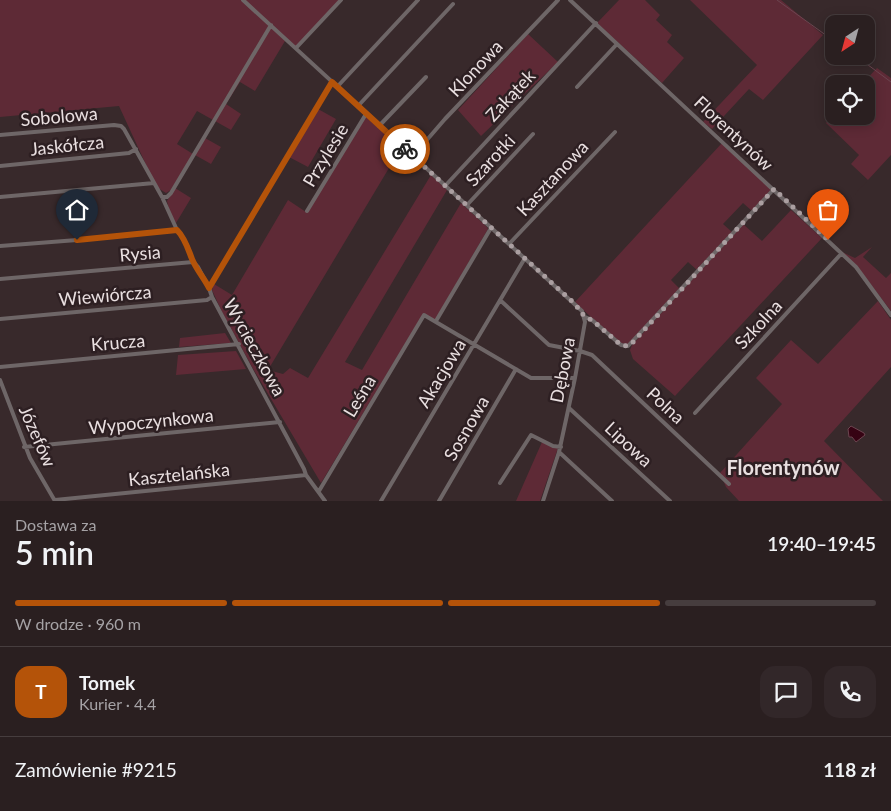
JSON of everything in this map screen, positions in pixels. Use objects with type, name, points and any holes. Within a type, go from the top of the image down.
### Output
[{"type":"street","name":"Dębowa","points":[[243,0],[575,304],[585,317],[575,378],[559,452],[543,501]]},
{"type":"street","points":[[296,48],[342,0]]},
{"type":"street","points":[[337,87],[418,0]]},
{"type":"street","name":"Klonowa","points":[[413,156],[558,0]]},
{"type":"street","name":"Florentynów","points":[[570,0],[856,267],[891,315]]},
{"type":"street","points":[[358,106],[453,4]]},
{"type":"street","name":"Zakątek","points":[[445,186],[596,23]]},
{"type":"street","points":[[162,197],[167,197],[171,193],[271,25]]},
{"type":"street","points":[[577,87],[617,44]]},
{"type":"street","points":[[379,126],[426,77]]},
{"type":"street","points":[[209,288],[332,82]]},
{"type":"street","name":"Przylesie","points":[[307,211],[366,114]]},
{"type":"street","name":"Sobolowa","points":[[0,135],[114,125],[121,126]]},
{"type":"street","name":"Wycieczkowa","points":[[121,126],[162,197],[177,230],[187,245],[193,262],[198,267],[306,475],[325,501]]},
{"type":"street","name":"Kasztanowa","points":[[509,244],[615,132]]},
{"type":"street","name":"Szarotki","points":[[467,206],[533,134]]},
{"type":"street","name":"Jaskółcza","points":[[0,166],[128,153],[136,149]]},
{"type":"street","points":[[0,197],[154,183]]},
{"type":"street","points":[[585,317],[592,320],[621,345],[628,346],[774,189]]},
{"type":"street","points":[[491,228],[436,321],[531,378],[575,378]]},
{"type":"street","points":[[0,246],[177,230]]},
{"type":"street","name":"Szkolna","points":[[695,413],[841,254]]},
{"type":"street","name":"Akacjowa","points":[[381,501],[525,258]]},
{"type":"street","name":"Rysia","points":[[0,279],[193,262]]},
{"type":"street","name":"Wiewiórcza","points":[[0,319],[207,300],[212,296]]},
{"type":"street","name":"Polna","points":[[500,300],[549,344],[592,355],[729,484]]},
{"type":"street","name":"Leśna","points":[[319,491],[424,315],[436,321]]},
{"type":"street","name":"Krucza","points":[[0,367],[238,344]]},
{"type":"street","name":"Sosnowa","points":[[439,501],[516,369]]},
{"type":"street","name":"Józefów","points":[[0,380],[24,446],[34,467],[55,500]]},
{"type":"street","name":"Lipowa","points":[[569,408],[670,501]]},
{"type":"street","name":"Wypoczynkowa","points":[[24,446],[280,422]]},
{"type":"street","points":[[500,483],[531,436],[553,446],[560,446]]},
{"type":"street","points":[[559,452],[612,501]]},
{"type":"street","name":"Kasztelańska","points":[[55,500],[306,475]]},
{"type":"street","points":[[603,501],[605,495]]},
{"type":"shaded area","points":[[0,0],[340,0],[296,47],[256,10],[285,41],[255,91],[240,82],[226,104],[241,114],[231,130],[197,111],[177,144],[193,154],[171,190],[166,193],[158,188],[154,182],[119,106],[0,117]]},
{"type":"shaded area","points":[[619,0],[645,0],[660,15],[656,20],[672,35],[667,42],[684,58],[662,83],[597,23]]},
{"type":"shaded area","points":[[690,0],[781,0],[823,35],[763,100],[749,89],[712,129],[703,122],[757,65]]},
{"type":"shaded area","points":[[528,34],[558,62],[481,136],[458,110]]},
{"type":"shaded area","points":[[877,68],[891,78],[891,155],[868,180],[851,164],[859,155],[828,125],[875,125],[875,75],[870,75]]},
{"type":"shaded area","points":[[318,109],[336,119],[308,167],[289,157]]},
{"type":"shaded area","points":[[366,117],[401,148],[268,370],[283,374],[290,368],[308,378],[431,175],[447,190],[345,362],[362,370],[461,203],[488,229],[435,320],[423,314],[321,483],[252,367],[212,290],[214,284],[232,295],[288,200],[306,212]]},
{"type":"shaded area","points":[[205,138],[221,147],[211,164],[195,155]]},
{"type":"shaded area","points":[[722,143],[771,190],[752,211],[743,203],[723,224],[732,232],[697,270],[688,262],[671,280],[681,290],[628,344],[622,344],[575,302]]},
{"type":"shaded area","points":[[175,188],[191,198],[176,223],[170,213],[167,201]]},
{"type":"shaded area","points":[[791,210],[822,238],[675,396],[633,359],[630,350],[632,345],[743,224],[762,241]]},
{"type":"shaded area","points":[[872,247],[863,257],[886,278],[891,273],[891,311],[857,266],[842,252],[855,258]]},
{"type":"shaded area","points":[[878,301],[891,320],[891,367],[824,441],[883,501],[739,501],[726,487],[720,473],[782,404],[756,378],[791,340],[818,364]]},
{"type":"shaded area","points":[[225,333],[231,343],[179,347],[180,338]]},
{"type":"shaded area","points":[[236,351],[246,369],[176,375],[178,355]]},
{"type":"shaded area","points":[[851,426],[865,435],[856,442],[852,437],[849,437],[848,429]]},
{"type":"shaded area","points":[[542,442],[558,448],[540,501],[516,501]]},
{"type":"waterway","points":[[777,0],[825,35]]},
{"type":"waterway","points":[[868,65],[891,82]]},
{"type":"way so far","points":[[405,149],[575,304],[585,317],[592,320],[621,345],[628,346],[633,342],[774,189],[828,240]]},
{"type":"district","name":"Florentynów","points":[[783,467]]},
{"type":"route","points":[[77,240],[177,230],[187,245],[193,262],[198,267],[209,288],[332,82],[405,149]]}]
